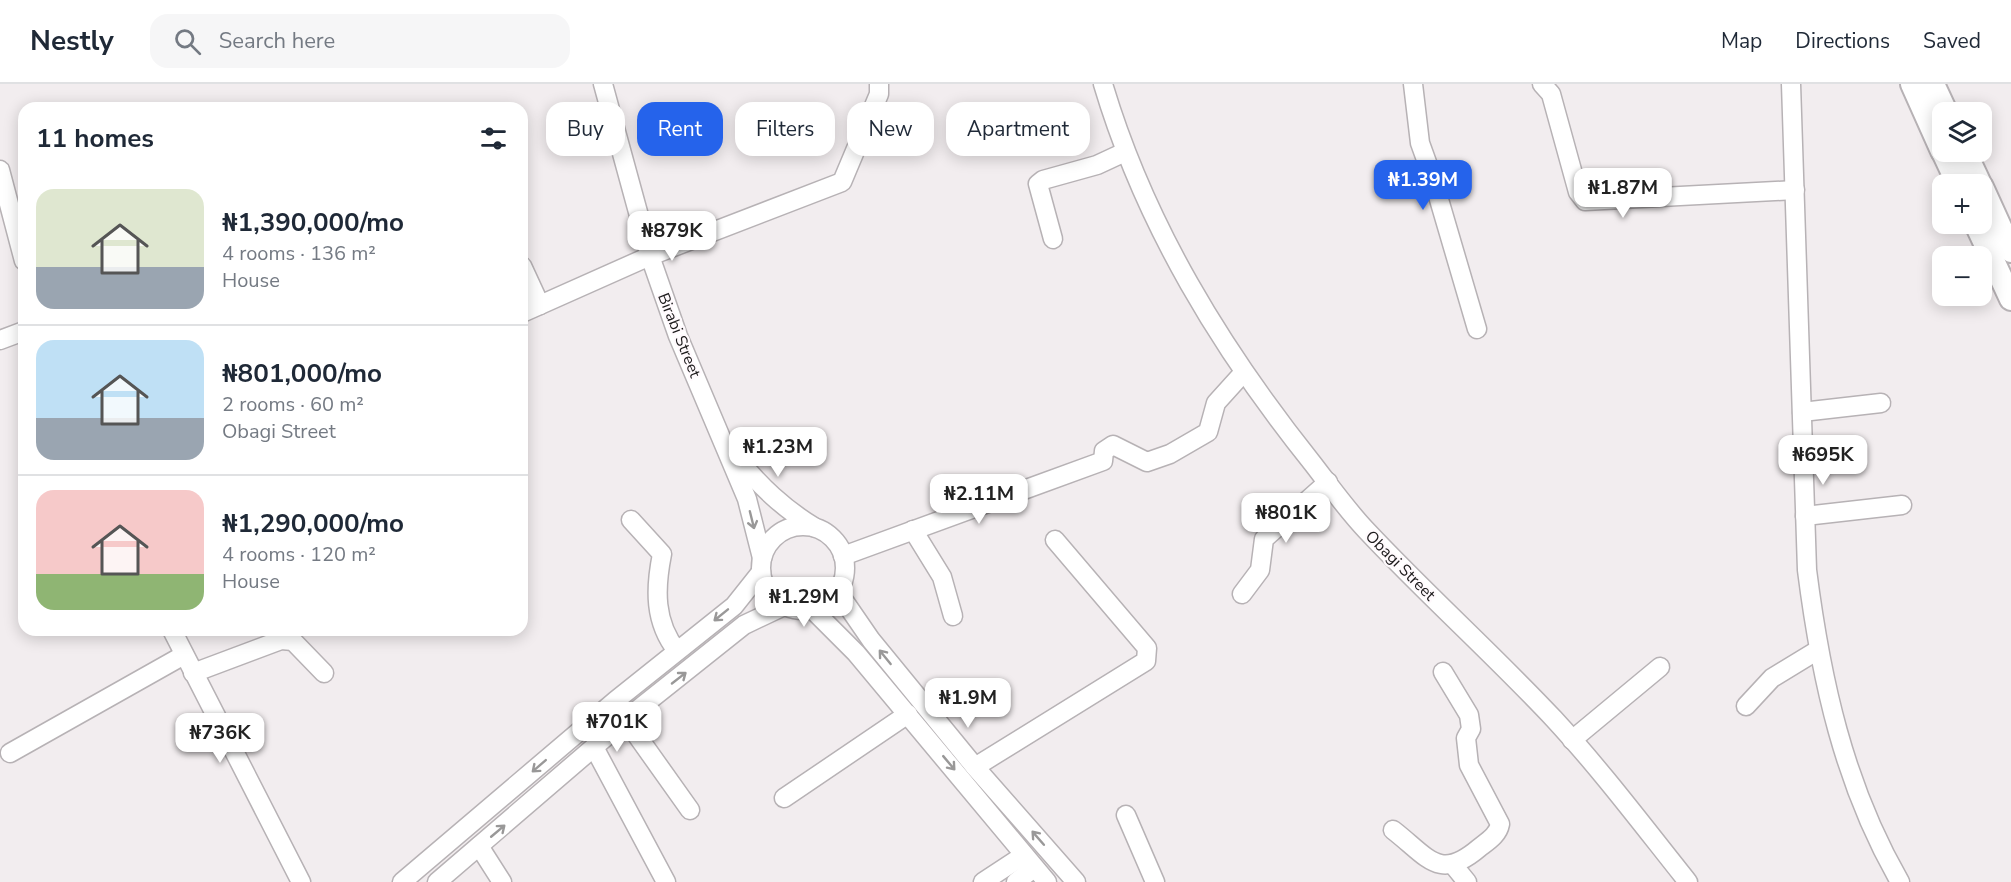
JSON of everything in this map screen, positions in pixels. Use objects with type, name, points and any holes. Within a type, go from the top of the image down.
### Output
[{"type":"main road","points":[[1912,84],[1932,127]]},
{"type":"main road","points":[[1933,84],[1942,102]]},
{"type":"main road","points":[[1994,218],[2011,251]]},
{"type":"main road","points":[[1994,218],[2011,299]]},
{"type":"street","name":"Birabi Street","points":[[603,84],[650,256],[678,336],[727,445]]},
{"type":"street","points":[[528,310],[650,256],[842,182],[879,94],[879,84]]},
{"type":"street","name":"Obagi Street","points":[[1103,84],[1140,191],[1174,257],[1225,346],[1244,372],[1365,529],[1572,740],[1688,882]]},
{"type":"street","points":[[1413,84],[1420,143],[1434,179],[1477,329]]},
{"type":"street","points":[[1542,84],[1551,94],[1578,192],[1585,201],[1795,190]]},
{"type":"street","points":[[1791,84],[1807,570],[1827,700],[1853,784],[1882,851],[1900,882]]},
{"type":"street","points":[[1053,239],[1038,184],[1043,180],[1096,165],[1125,152]]},
{"type":"street","points":[[0,170],[18,238]]},
{"type":"street","points":[[528,279],[540,305]]},
{"type":"street","points":[[0,340],[18,333]]},
{"type":"street","points":[[843,556],[1103,461],[1104,451],[1113,445],[1147,462],[1170,454],[1208,432],[1216,403],[1244,372]]},
{"type":"street","points":[[1802,412],[1881,403]]},
{"type":"street","points":[[727,445],[762,488],[786,510],[837,543],[843,556],[844,574],[838,592],[822,606],[798,610],[784,606],[765,586],[747,499],[727,445]]},
{"type":"street","points":[[1242,594],[1260,570],[1264,539],[1328,482]]},
{"type":"street","points":[[1805,516],[1902,505]]},
{"type":"street","points":[[631,520],[662,554],[656,592],[660,623],[667,638],[677,651]]},
{"type":"street","points":[[402,882],[677,651],[734,606],[761,565],[767,546],[776,535],[788,528],[802,526],[815,528]]},
{"type":"street","points":[[913,530],[942,577],[953,616]]},
{"type":"street","points":[[975,767],[1146,660],[1146,648],[1056,540]]},
{"type":"street","points":[[838,592],[865,632],[975,767],[1076,882]]},
{"type":"street","points":[[437,882],[595,749],[626,720],[744,625],[784,606]]},
{"type":"street","points":[[812,609],[856,653],[1047,882]]},
{"type":"street","points":[[175,636],[302,882]]},
{"type":"street","points":[[193,673],[281,640],[293,642],[324,673]]},
{"type":"street","points":[[1746,706],[1772,678],[1818,650]]},
{"type":"street","points":[[10,753],[184,656]]},
{"type":"street","points":[[1572,740],[1660,668]]},
{"type":"street","points":[[1393,830],[1432,861],[1445,866],[1454,866],[1464,862],[1498,832],[1500,824],[1469,765],[1466,738],[1471,729],[1469,715],[1443,672]]},
{"type":"street","points":[[784,798],[908,714]]},
{"type":"street","points":[[626,720],[690,810]]},
{"type":"street","points":[[595,749],[666,882]]},
{"type":"street","points":[[1126,815],[1155,882]]},
{"type":"street","points":[[479,846],[502,882]]},
{"type":"street","points":[[983,882],[1029,861]]},
{"type":"street","points":[[1016,882],[1029,861]]},
{"type":"street","points":[[1454,866],[1467,882]]}]
